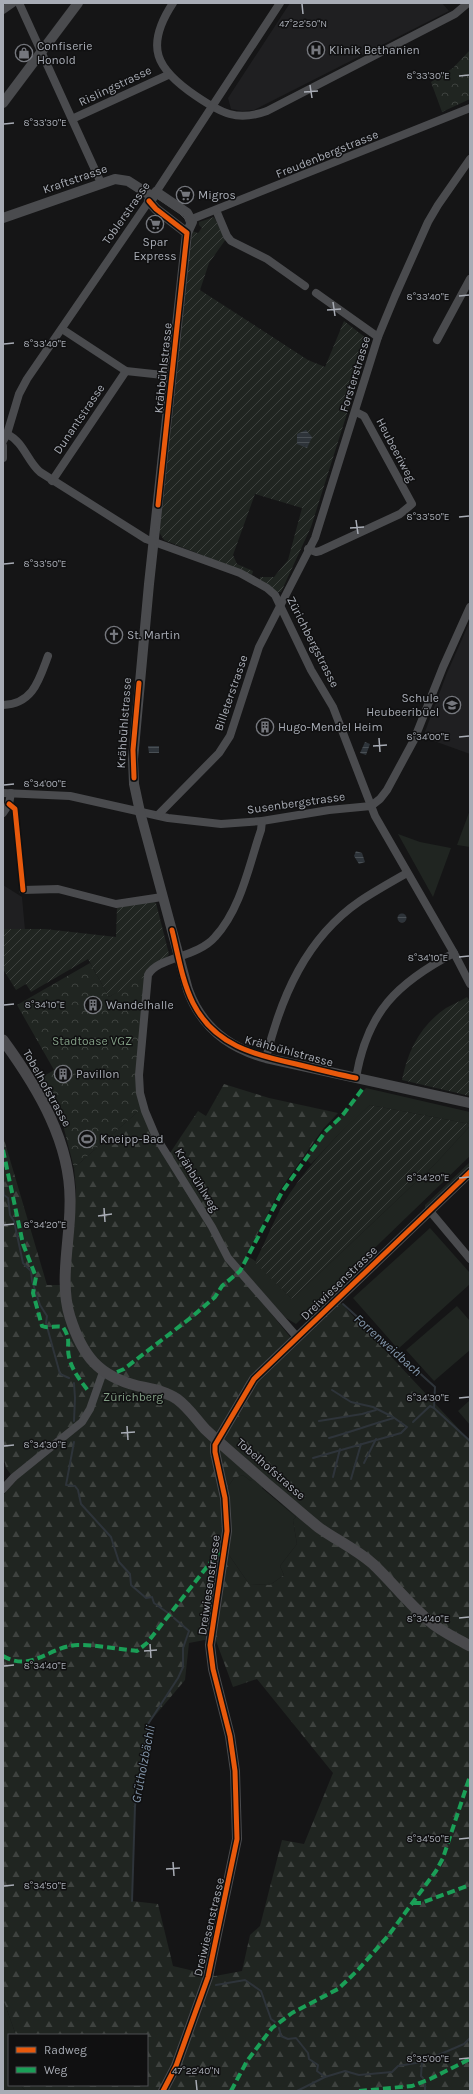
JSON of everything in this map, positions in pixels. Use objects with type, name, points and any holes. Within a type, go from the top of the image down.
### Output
[{"type":"main road","name":"Tobelhofstrasse","points":[[3,1040],[17,1059],[48,1113],[65,1155],[70,1187],[66,1298],[70,1316],[78,1338],[89,1358],[103,1372],[114,1378],[160,1391],[172,1396],[183,1404],[217,1440],[318,1526],[365,1558],[429,1622],[470,1646]]},
{"type":"street","points":[[3,10],[13,3]]},
{"type":"street","points":[[19,3],[101,183]]},
{"type":"street","points":[[3,103],[78,3]]},
{"type":"street","points":[[173,3],[162,20],[158,32],[159,56],[168,75],[212,107],[232,116],[242,117],[253,116],[267,110],[455,14],[468,3]]},
{"type":"street","name":"Toblerstrasse","points":[[6,434],[19,394],[153,197],[280,3]]},
{"type":"street","name":"Rislingstrasse","points":[[72,119],[168,75]]},
{"type":"street","name":"Freudenbergstrasse","points":[[192,219],[470,108]]},
{"type":"street","name":"Forsterstrasse","points":[[281,605],[308,549],[315,538],[356,412],[378,337],[428,222],[470,159]]},
{"type":"street","name":"Kraftstrasse","points":[[3,218],[115,179],[125,180],[153,197]]},
{"type":"street","points":[[153,197],[184,210],[192,219]]},
{"type":"street","points":[[153,197],[156,209],[187,233]]},
{"type":"street","points":[[216,210],[227,236],[231,241],[267,259],[305,286]]},
{"type":"street","name":"Krähbühlstrasse","points":[[192,219],[191,226],[187,233],[133,750],[134,778],[140,812],[190,997],[209,1026],[237,1047],[266,1058],[470,1103]]},
{"type":"street","points":[[437,340],[440,325],[470,279]]},
{"type":"street","points":[[316,293],[378,337]]},
{"type":"street","points":[[62,329],[126,371],[172,376]]},
{"type":"street","name":"Dunantstrasse","points":[[52,481],[126,371]]},
{"type":"street","name":"Heubeeriweg","points":[[308,549],[316,552],[320,551],[400,514],[412,504],[364,416],[356,412]]},
{"type":"street","name":"Zürichbergstrasse","points":[[3,420],[6,434],[18,441],[36,468],[52,481],[140,535],[240,573],[267,588],[275,595],[311,670],[336,713],[371,806],[381,828],[454,953],[470,984]]},
{"type":"street","points":[[3,446],[3,458]]},
{"type":"street","name":"Billeterstrasse","points":[[158,815],[219,753],[230,736],[259,647],[281,605]]},
{"type":"street","points":[[371,806],[380,799],[387,790],[414,740],[446,660],[470,607]]},
{"type":"street","points":[[3,705],[20,702],[30,694],[48,656]]},
{"type":"street","points":[[3,813],[9,804],[7,793]]},
{"type":"street","name":"Susenbergstrasse","points":[[7,793],[70,796],[140,812],[221,824],[262,821],[329,810],[371,806]]},
{"type":"street","name":"Krähbühlweg","points":[[262,821],[261,830],[237,900],[227,920],[215,937],[203,948],[179,958],[158,964],[153,967],[148,975],[139,1075],[140,1093],[145,1111],[156,1137],[212,1227],[228,1258],[297,1337]]},
{"type":"street","points":[[266,1058],[273,1029],[290,985],[301,965],[316,944],[343,914],[359,902],[407,873]]},
{"type":"street","points":[[23,890],[58,889],[116,904],[162,896]]},
{"type":"street","points":[[356,1078],[364,1044],[380,1011],[389,999],[411,978],[454,953]]},
{"type":"street","name":"Dreiwiesenstrasse","points":[[163,2091],[176,2066],[208,1977],[237,1839],[235,1771],[230,1736],[213,1669],[210,1644],[227,1526],[225,1498],[215,1452],[217,1440],[254,1379],[470,1172]]},
{"type":"street","points":[[430,1210],[470,1259]]},
{"type":"street","points":[[3,1489],[14,1477],[82,1422],[90,1409],[103,1372]]},
{"type":"shaded area","name":"Klinik Bethanien","points":[[290,3],[442,3],[449,11],[254,110],[242,111],[231,109],[228,98]]},
{"type":"shaded area","points":[[306,430],[312,437],[307,448],[297,444],[297,434]]},
{"type":"shaded area","name":"Schule Heubeeribüel","points":[[470,621],[470,754],[423,737],[447,673]]},
{"type":"shaded area","points":[[365,742],[370,744],[366,755],[360,753]]},
{"type":"shaded area","points":[[148,746],[159,746],[159,753],[149,753]]},
{"type":"shaded area","points":[[356,851],[362,853],[365,862],[359,864],[354,856]]},
{"type":"shaded area","points":[[3,885],[22,897],[25,930],[3,929]]},
{"type":"shaded area","points":[[402,913],[407,918],[402,923],[397,918]]},
{"type":"shaded area","name":"Kneipp-Bad","points":[[91,1133],[95,1140],[83,1145],[80,1138]]},
{"type":"green space","points":[[470,50],[470,99],[442,112],[431,82],[453,68]]},
{"type":"green space","points":[[214,217],[226,239],[209,263],[200,290],[308,360],[325,367],[344,321],[370,341],[311,527],[281,592],[275,592],[260,580],[260,577],[274,577],[288,560],[302,508],[255,494],[233,555],[237,564],[253,571],[252,575],[164,540],[159,532],[192,231],[198,233],[202,228],[199,225],[199,222]]},
{"type":"green space","points":[[470,810],[470,847],[457,845]]},
{"type":"green space","points":[[398,834],[420,842],[451,848],[433,897]]},
{"type":"green space","points":[[152,901],[156,903],[169,954],[150,972],[109,997],[88,959],[31,992],[26,984],[16,990],[3,969],[3,929],[45,929],[116,937],[117,906]]},
{"type":"green space","name":"Stadtoase VGZ","points":[[90,963],[109,997],[146,974],[142,1108],[74,1168],[63,1125],[39,1079],[54,1070],[17,1005]]},
{"type":"green space","points":[[467,997],[470,1001],[470,1096],[402,1080],[412,1049],[422,1031],[446,1008]]},
{"type":"green space","points":[[224,1084],[269,1098],[338,1113],[323,1129],[280,1190],[240,1268],[230,1256],[168,1156],[198,1111],[206,1116]]},
{"type":"green space","points":[[366,1088],[470,1112],[470,1124],[370,1105],[337,1136],[311,1164],[305,1158],[325,1130],[343,1114]]},
{"type":"green space","points":[[370,1105],[470,1124],[470,1126],[435,1164],[292,1299],[255,1262],[280,1209],[290,1193],[327,1146]]},
{"type":"green space","name":"Zürichberg","points":[[142,1108],[151,1132],[226,1258],[295,1343],[339,1301],[470,1441],[470,2091],[26,2091],[21,2086],[148,2086],[148,2034],[16,2034],[3,1999],[3,1495],[16,1481],[6,1468],[3,1455],[3,1136],[47,1285],[68,1285],[76,1190],[74,1168]],"holes":[[[243,1475],[251,1481],[254,1479],[296,1517],[293,1520],[297,1544],[280,1566],[284,1575],[270,1585],[249,1584],[222,1545],[222,1495],[234,1478]],[[215,1638],[233,1687],[257,1679],[333,1773],[304,1844],[282,1840],[260,1926],[250,1935],[242,1971],[215,1976],[173,1966],[158,1904],[132,1901],[135,1806],[148,1724],[185,1680],[189,1643]]]},
{"type":"green space","points":[[470,1126],[470,1156],[296,1324],[286,1318],[242,1270],[249,1257],[254,1260],[292,1299],[435,1164]]},
{"type":"green space","points":[[470,1162],[470,1166],[425,1210],[425,1205]]},
{"type":"green space","points":[[430,1228],[470,1273],[470,1284],[398,1349],[353,1298]]},
{"type":"green space","points":[[457,1306],[470,1321],[470,1350],[434,1381],[406,1350]]},
{"type":"green space","points":[[470,1400],[470,1425],[458,1411]]},
{"type":"green space","points":[[243,1475],[251,1481],[254,1478],[263,1487],[262,1488],[296,1517],[293,1520],[297,1544],[280,1566],[284,1575],[270,1585],[249,1584],[222,1545],[222,1495],[234,1478]]},
{"type":"green space","points":[[3,1999],[16,2034],[8,2034],[8,2086],[21,2086],[26,2091],[3,2091]]},
{"type":"waterway","name":"Grütholzbächli","points":[[3,1185],[4,1195],[8,1198],[10,1215],[14,1221],[23,1263],[31,1271],[32,1281],[40,1305],[47,1316],[46,1323],[60,1374],[69,1378]]},
{"type":"waterway","name":"Forrenweidbach","points":[[343,1304],[435,1387],[434,1408],[470,1441]]},
{"type":"waterway","name":"Grütholzbächli","points":[[74,1383],[74,1421]]},
{"type":"waterway","points":[[313,1458],[401,1433],[407,1427],[393,1417],[373,1407],[351,1402],[332,1390]]},
{"type":"waterway","points":[[413,1422],[430,1406],[434,1408]]},
{"type":"waterway","points":[[319,1421],[362,1414],[376,1410]]},
{"type":"waterway","points":[[329,1438],[394,1418]]},
{"type":"waterway","points":[[364,1463],[376,1439]]},
{"type":"waterway","name":"Grütholzbächli","points":[[74,1442],[66,1485],[75,1486],[78,1490],[81,1504],[111,1537],[119,1562],[130,1574],[131,1585],[146,1598],[152,1597],[154,1603],[168,1613]]},
{"type":"waterway","points":[[351,1479],[361,1444]]},
{"type":"waterway","points":[[333,1477],[340,1449]]},
{"type":"waterway","name":"Grütholzbächli","points":[[132,1901],[135,1806],[148,1724],[178,1678],[183,1667],[183,1648],[189,1631],[174,1618]]},
{"type":"waterway","points":[[216,1985],[245,1980],[261,1991],[271,2019],[275,2022]]},
{"type":"waterway","points":[[279,2028],[281,2036],[288,2039],[296,2038],[308,2053],[309,2059],[318,2065],[317,2071],[325,2077]]},
{"type":"waterway","points":[[297,2091],[325,2077],[345,2071],[359,2075],[392,2072],[398,2066],[422,2062],[464,2044],[470,2038]]},
{"type":"waterway","points":[[422,2062],[421,2076],[423,2078]]},
{"type":"waterway","points":[[425,2084],[425,2091]]},
{"type":"tram line","points":[[3,216],[107,179],[117,177],[127,178],[179,213],[185,219],[188,227],[134,756],[138,797],[187,982],[196,1005],[202,1015],[218,1032],[238,1046],[250,1051],[470,1102]]},
{"type":"marked path","points":[[117,1372],[124,1369],[193,1316],[215,1297],[222,1286],[240,1271],[282,1192],[325,1132],[342,1116],[364,1087]]},
{"type":"marked path","points":[[3,1150],[23,1244],[36,1277],[33,1293],[42,1326],[63,1327],[68,1339],[68,1352],[72,1367],[89,1392]]},
{"type":"marked path","points":[[3,1656],[23,1662],[68,1646],[78,1645],[100,1646],[137,1651],[147,1643],[214,1558],[224,1552]]},
{"type":"marked path","points":[[231,2091],[247,2061],[272,2028],[292,2013],[338,1989],[358,1970],[388,1936],[436,1871],[443,1858],[470,1776]]},
{"type":"marked path","points":[[413,1903],[421,1903],[470,1885]]},
{"type":"marked path","points":[[359,2091],[412,2086],[430,2079],[470,2059]]},
{"type":"cycle path","points":[[149,201],[156,209],[187,233],[158,505]]},
{"type":"cycle path","points":[[134,778],[133,750],[139,683]]},
{"type":"cycle path","points":[[9,804],[15,809],[23,890]]},
{"type":"cycle path","points":[[172,930],[183,977],[189,995],[202,1017],[212,1029],[237,1046],[250,1052],[280,1061],[356,1078]]},
{"type":"cycle path","points":[[163,2091],[176,2066],[208,1977],[237,1839],[235,1771],[230,1736],[213,1669],[210,1645],[227,1531],[225,1498],[215,1452],[215,1445],[254,1379],[470,1172]]},
{"type":"place","name":"Klinik Bethanien","points":[[316,50]]},
{"type":"place","name":"Confiserie Honold","points":[[24,53]]},
{"type":"place","name":"Migros","points":[[185,195]]},
{"type":"place","name":"Spar Express","points":[[155,224]]},
{"type":"place","name":"St. Martin","points":[[114,635]]},
{"type":"place","name":"Schule Heubeeribüel","points":[[452,705]]},
{"type":"place","name":"Hugo-Mendel Heim","points":[[265,727]]},
{"type":"place","name":"Wandelhalle","points":[[93,1005]]},
{"type":"place","name":"Pavillon","points":[[63,1074]]},
{"type":"place","name":"Kneipp-Bad","points":[[87,1139]]}]
